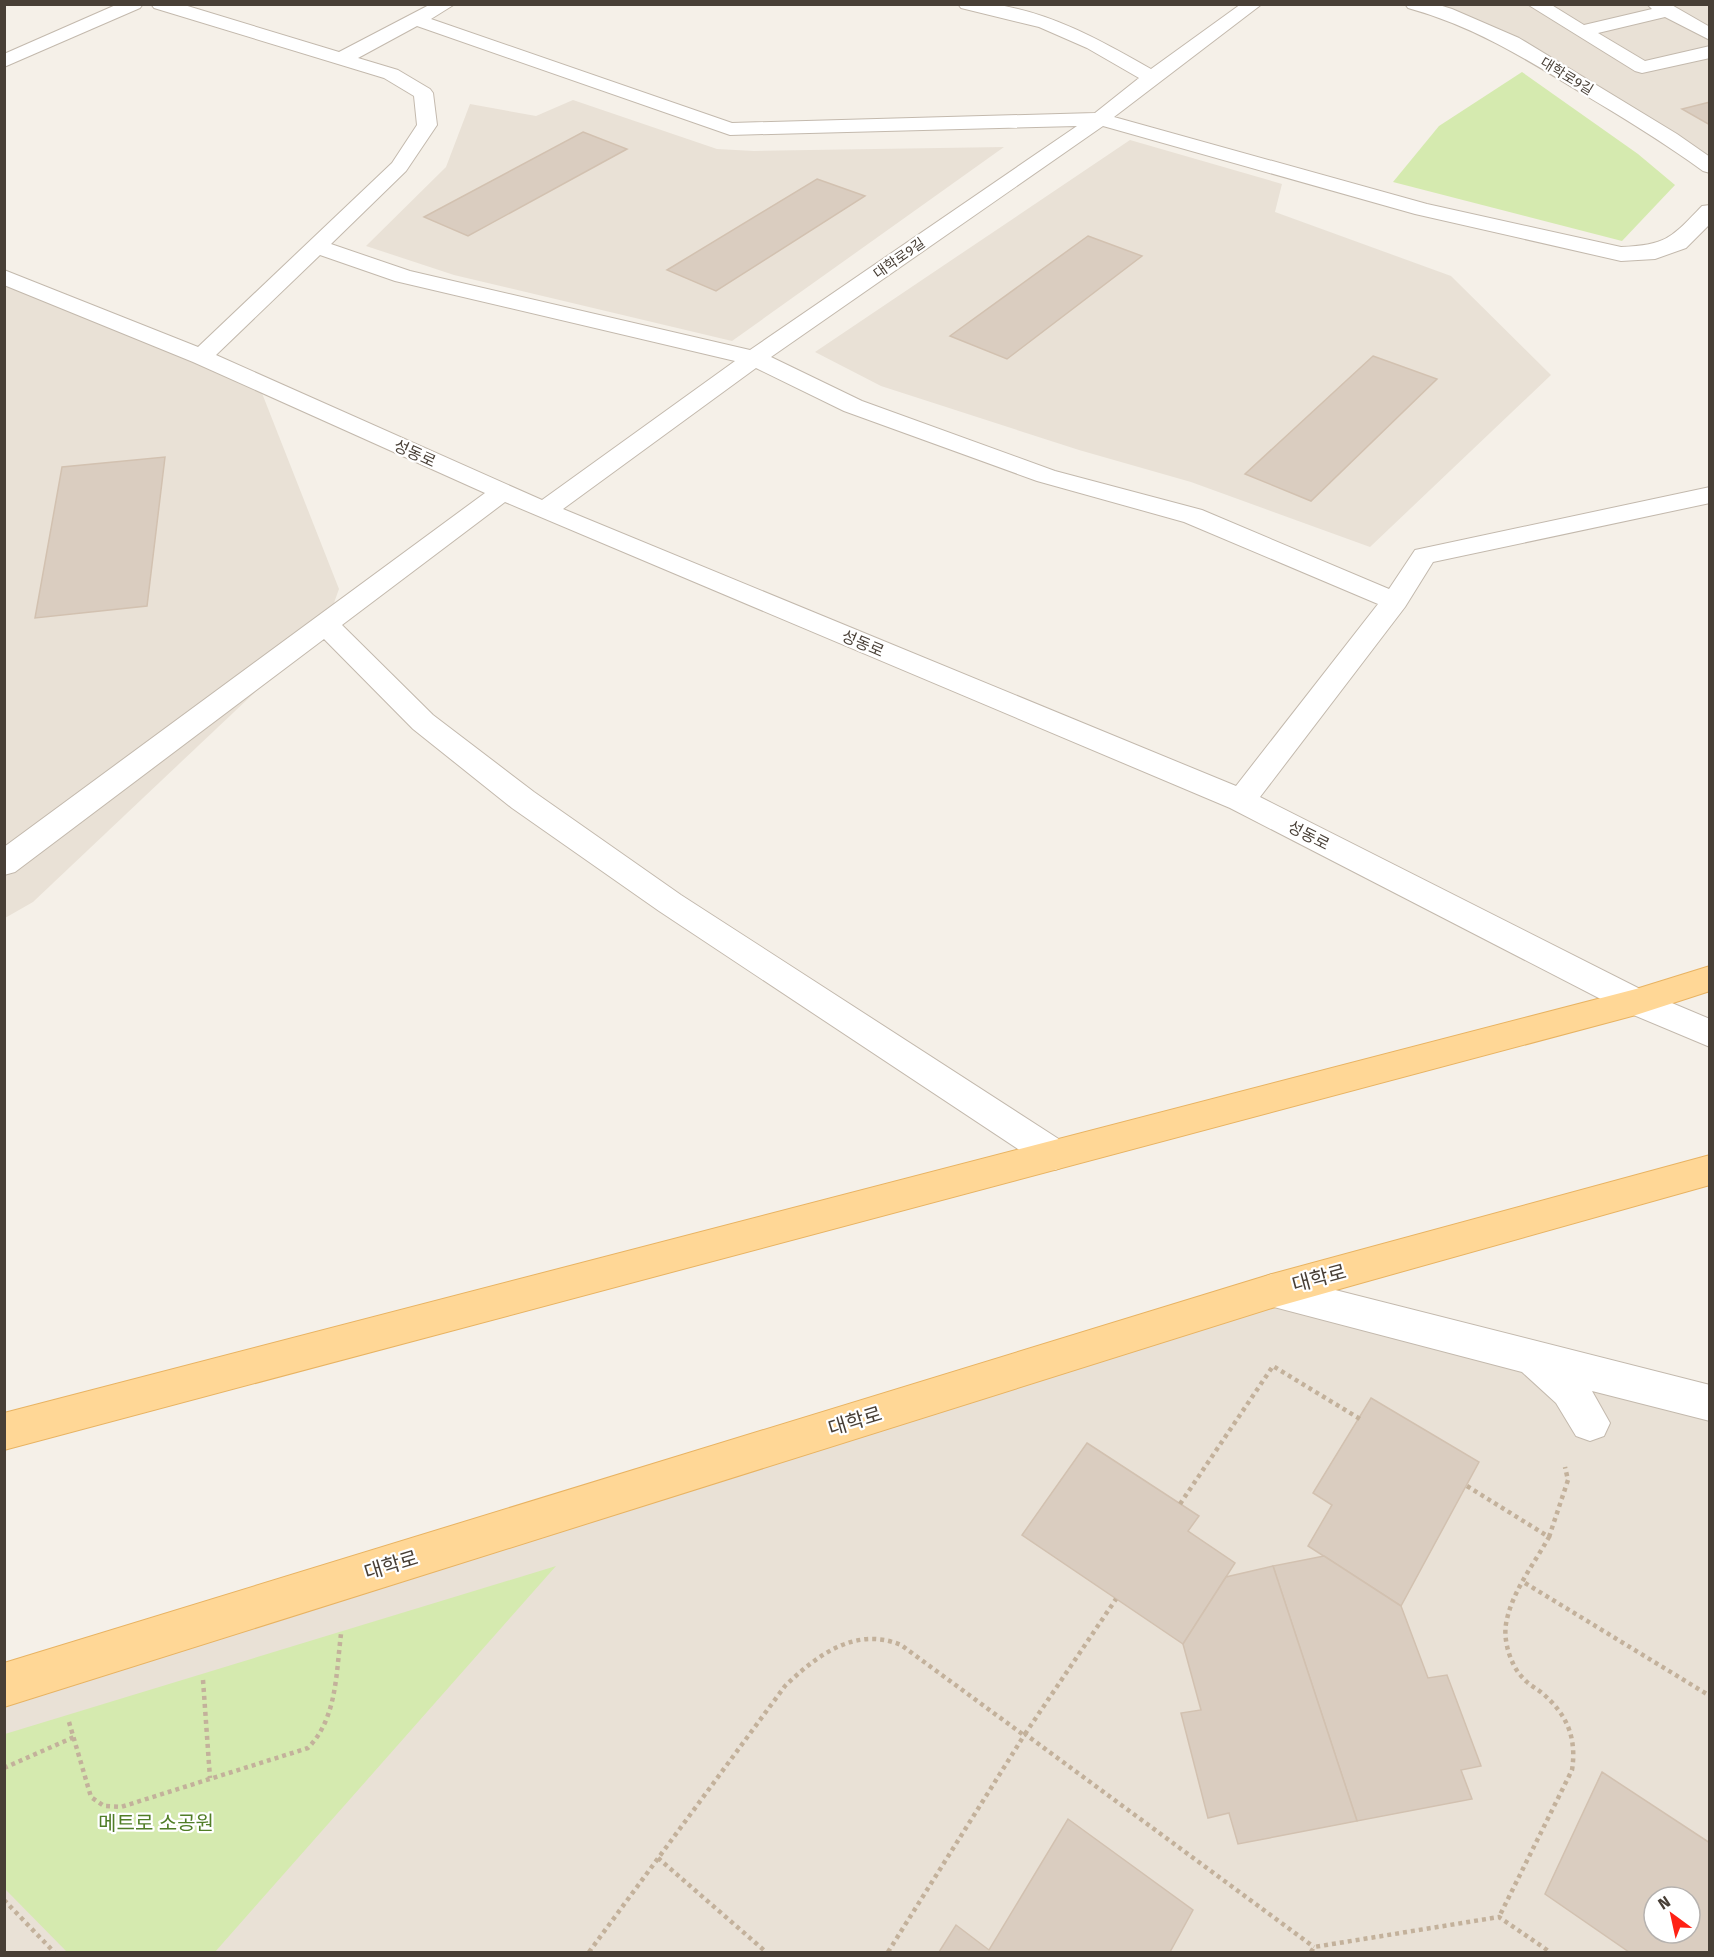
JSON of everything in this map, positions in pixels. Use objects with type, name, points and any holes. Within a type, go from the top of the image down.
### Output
[{"type":"main road","points":[[4,1432],[1636,1002],[1710,978]]},
{"type":"main road","name":"대학로","points":[[4,1685],[1272,1291],[1710,1170]]},
{"type":"street","points":[[4,62],[134,4]]},
{"type":"street","points":[[160,4],[391,75],[423,93],[427,125],[399,167],[201,357]]},
{"type":"street","points":[[341,59],[446,4]]},
{"type":"street","points":[[967,4],[1045,23],[1094,44],[1153,78]]},
{"type":"street","name":"대학로9길","points":[[545,510],[754,358],[1100,119],[1253,4]]},
{"type":"street","name":"대학로9길","points":[[1414,4],[1446,13],[1512,42],[1670,138],[1710,167]]},
{"type":"street","points":[[1536,4],[1642,67],[1710,52]]},
{"type":"street","points":[[1582,31],[1662,8],[1710,35]]},
{"type":"street","points":[[417,20],[730,129],[1100,119],[1423,209],[1621,254],[1655,252],[1678,243],[1710,211]]},
{"type":"street","points":[[315,246],[403,276],[754,358],[853,406],[1046,476],[1193,516],[1395,601]]},
{"type":"street","name":"성동로","points":[[4,277],[201,357],[545,510],[1241,800],[1636,1002],[1710,1034]]},
{"type":"street","points":[[4,864],[503,492]]},
{"type":"street","points":[[1241,800],[1395,601],[1424,556],[1710,495]]},
{"type":"street","points":[[326,625],[423,722],[523,800],[670,903],[1055,1155]]},
{"type":"street","points":[[1272,1291],[1710,1403]]},
{"type":"street","points":[[1531,1358],[1570,1390],[1590,1423]]},
{"type":"path","points":[[1180,1504],[1273,1366],[1360,1419]]},
{"type":"path","points":[[1500,1917],[1572,1770],[1576,1750],[1571,1728],[1559,1710],[1544,1695],[1522,1679],[1507,1642],[1506,1624],[1549,1537],[1568,1480],[1564,1462]]},
{"type":"path","points":[[1467,1486],[1549,1537]]},
{"type":"path","points":[[1525,1583],[1710,1696]]},
{"type":"path","points":[[888,1953],[1025,1735],[1116,1599]]},
{"type":"path","points":[[68,1719],[91,1797],[98,1805],[109,1808],[120,1807],[308,1748],[318,1741],[329,1718],[343,1624]]},
{"type":"path","points":[[589,1953],[785,1686],[805,1665],[825,1650],[870,1637],[896,1642],[919,1657],[1313,1950],[1500,1917],[1550,1953]]},
{"type":"path","points":[[202,1667],[210,1778]]},
{"type":"path","points":[[4,1768],[74,1737]]},
{"type":"path","points":[[658,1858],[766,1953]]},
{"type":"path","points":[[4,1900],[54,1953]]},
{"type":"shaded area","points":[[1414,5],[1709,5],[1709,165],[1499,37]]},
{"type":"shaded area","points":[[573,100],[717,149],[754,151],[1004,147],[732,341],[454,275],[366,246],[446,167],[470,104],[536,116]]},
{"type":"shaded area","points":[[1130,140],[1282,184],[1275,212],[1451,276],[1551,375],[1370,547],[1191,482],[1079,450],[881,386],[815,352]]},
{"type":"shaded area","points":[[4,278],[258,383],[339,589],[326,625],[33,902],[5,918]]},
{"type":"shaded area","points":[[1272,1291],[1709,1403],[1709,1952],[5,1952],[5,1685]]},
{"type":"green space","points":[[1522,72],[1638,154],[1675,185],[1622,241],[1393,182],[1439,126]]},
{"type":"green space","name":"메트로 소공원","points":[[556,1566],[215,1952],[67,1952],[5,1889],[5,1734]]},
{"type":"building","points":[[1710,102],[1710,125],[1682,109]]},
{"type":"building","points":[[583,132],[627,149],[468,236],[424,217]]},
{"type":"building","points":[[817,179],[865,196],[716,291],[667,270]]},
{"type":"building","points":[[1088,236],[1142,256],[1007,359],[950,336]]},
{"type":"building","points":[[1373,356],[1437,379],[1311,501],[1245,474]]},
{"type":"building","points":[[165,457],[147,606],[35,618],[62,467]]},
{"type":"building","points":[[1371,1398],[1479,1462],[1401,1606],[1308,1546],[1332,1505],[1313,1493]]},
{"type":"building","points":[[1087,1443],[1199,1516],[1188,1531],[1235,1563],[1183,1644],[1022,1535]]},
{"type":"building","points":[[1324,1556],[1401,1606],[1428,1678],[1447,1675],[1481,1766],[1461,1770],[1472,1799],[1357,1821],[1273,1566]]},
{"type":"building","points":[[1273,1566],[1357,1821],[1238,1844],[1229,1813],[1208,1818],[1181,1713],[1201,1710],[1183,1644],[1226,1577]]},
{"type":"building","points":[[1602,1772],[1710,1843],[1710,1952],[1629,1952],[1545,1894]]},
{"type":"building","points":[[1068,1819],[1193,1910],[1170,1952],[939,1952],[956,1925],[989,1950]]}]
